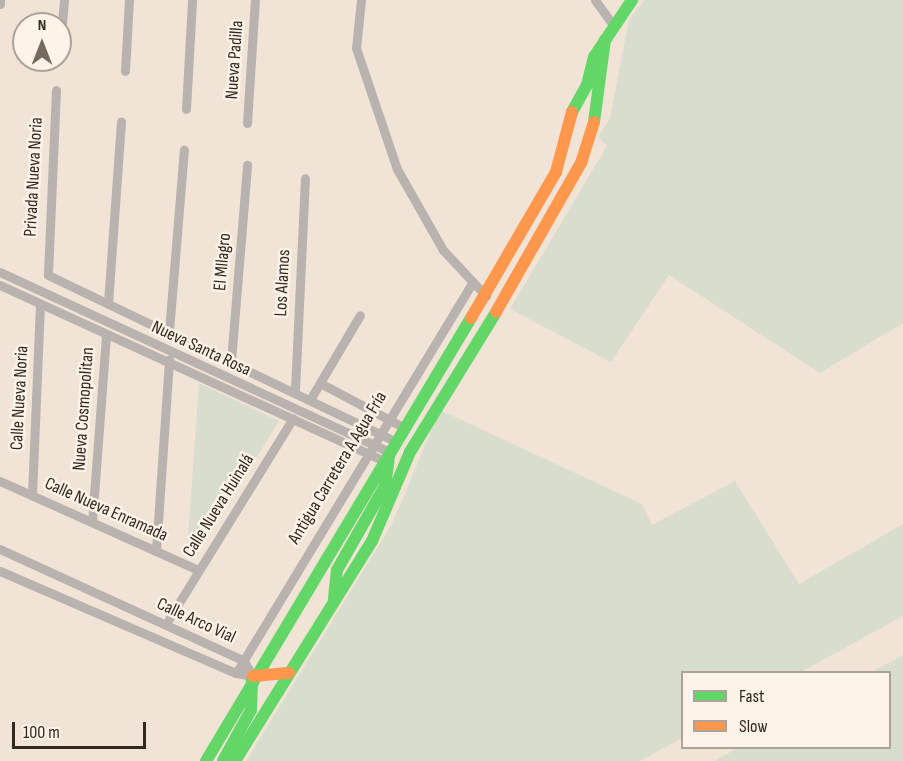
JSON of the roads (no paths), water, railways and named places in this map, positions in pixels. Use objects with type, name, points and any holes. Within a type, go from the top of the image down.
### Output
[{"type":"street","points":[[124,71],[129,0]]},
{"type":"street","points":[[186,109],[192,0]]},
{"type":"street","name":"Nueva Padilla","points":[[247,123],[255,0]]},
{"type":"street","points":[[361,0],[356,48],[381,131],[428,228],[472,283],[486,296]]},
{"type":"street","points":[[595,0],[614,26]]},
{"type":"street","points":[[206,761],[253,676],[513,252],[556,172],[567,120],[606,39],[632,0]]},
{"type":"street","points":[[235,761],[372,541],[411,452],[444,392],[536,246],[581,163],[592,127],[606,39]]},
{"type":"street","name":"Privada Nueva Noria","points":[[56,90],[46,265],[52,279],[108,303]]},
{"type":"street","points":[[121,121],[108,303],[295,390],[380,433],[390,452],[385,486],[337,570],[333,603]]},
{"type":"street","points":[[169,331],[184,150]]},
{"type":"street","name":"El MIlagro","points":[[231,362],[247,165]]},
{"type":"street","name":"Los Alamos","points":[[295,390],[305,178]]},
{"type":"street","name":"Nueva Santa Rosa","points":[[0,272],[297,411],[370,449]]},
{"type":"street","name":"Antigua Carretera A Agua Fría","points":[[236,673],[472,283]]},
{"type":"street","name":"Nueva Santa Rosa","points":[[0,285],[291,421],[370,449],[390,452]]},
{"type":"street","name":"Calle Nueva Noria","points":[[32,495],[40,304]]},
{"type":"street","points":[[311,398],[360,315]]},
{"type":"street","name":"Nueva Cosmopolitan","points":[[92,522],[106,336]]},
{"type":"street","points":[[156,551],[170,353]]},
{"type":"street","points":[[320,383],[405,428]]},
{"type":"street","name":"Calle Nueva Huinalá","points":[[157,639],[297,411]]},
{"type":"street","name":"Calle Nueva Enramada","points":[[0,481],[198,570]]},
{"type":"street","name":"Calle Arco Vial","points":[[0,549],[167,622],[243,660],[253,676]]},
{"type":"street","name":"Calle Arco Vial","points":[[0,571],[236,673],[253,676]]},
{"type":"street","points":[[253,676],[289,674]]},
{"type":"street","points":[[223,761],[251,710],[253,676]]}]
